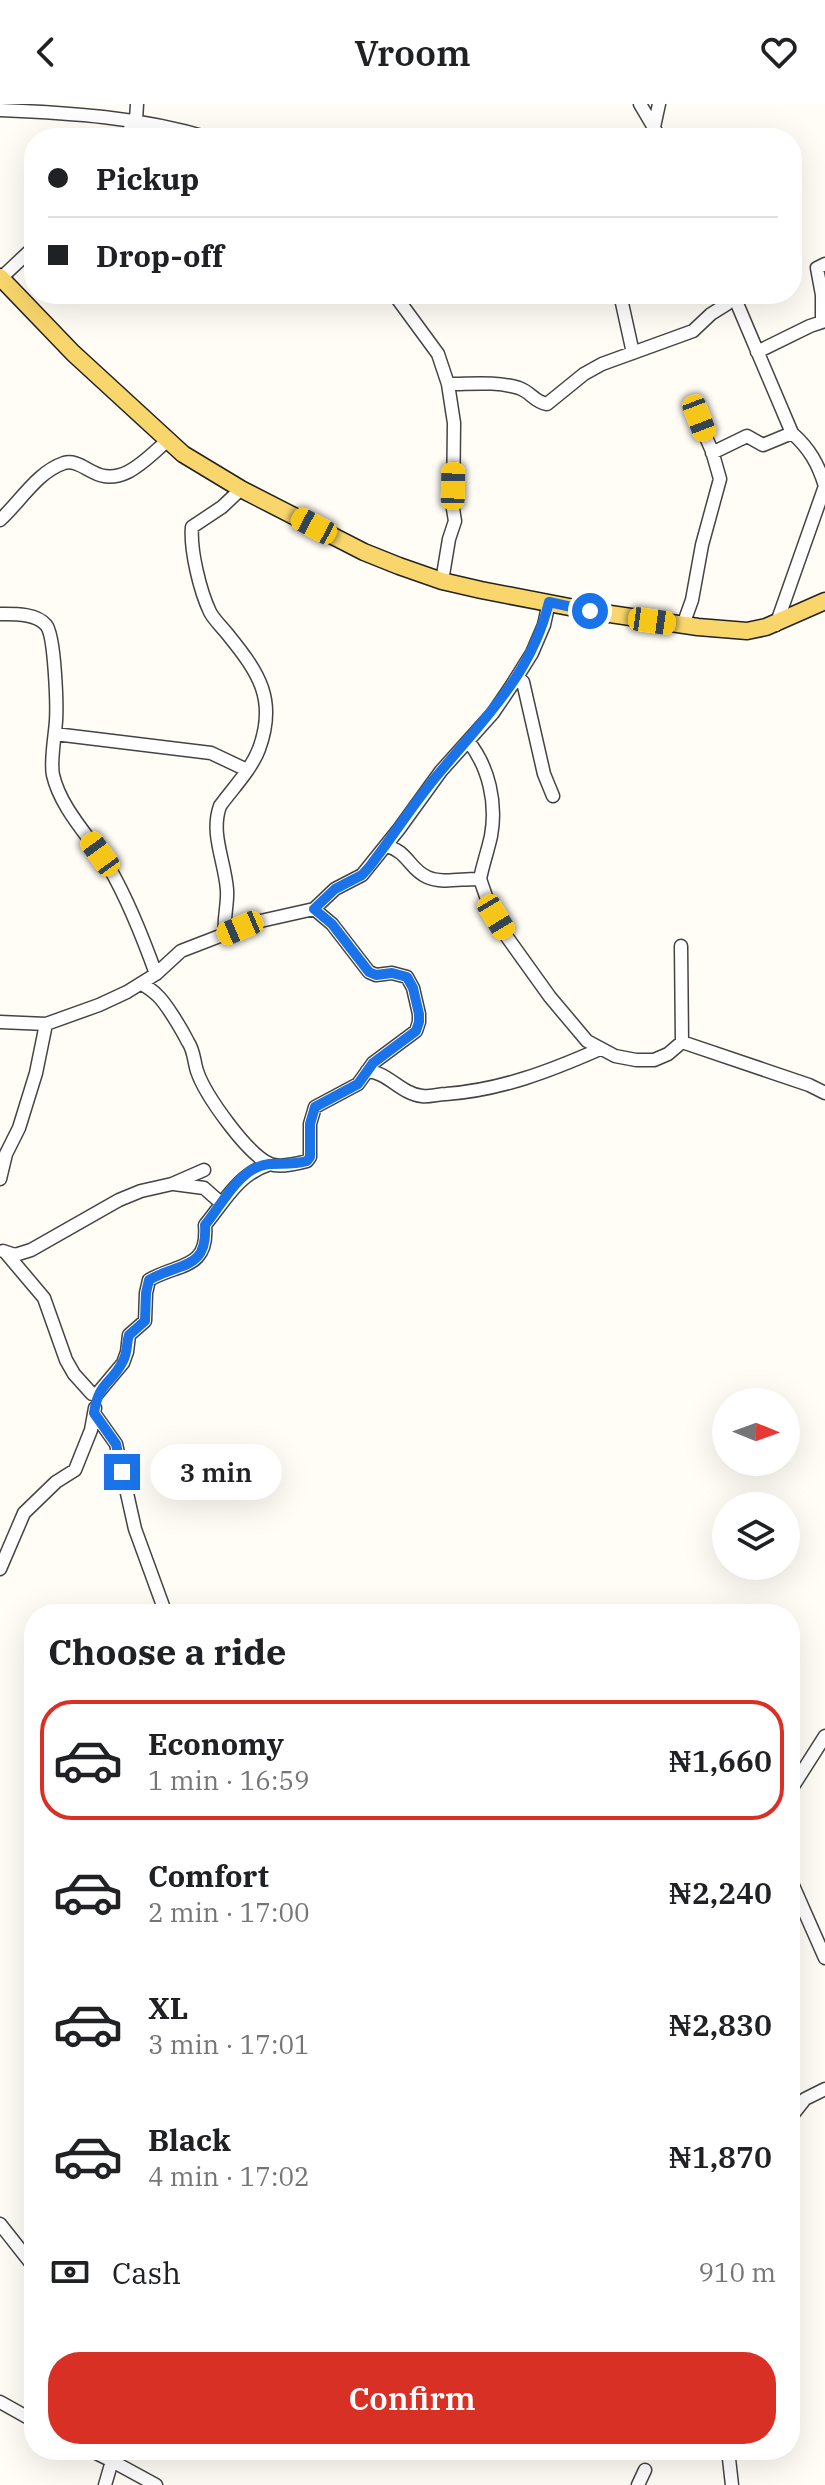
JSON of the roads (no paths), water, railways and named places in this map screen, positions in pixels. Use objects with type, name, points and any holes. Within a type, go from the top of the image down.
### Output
[{"type":"main road","points":[[0,278],[24,303]]},
{"type":"main road","points":[[25,304],[73,353],[183,454],[241,489],[364,552],[442,581],[590,611],[747,631],[776,625],[825,601]]},
{"type":"street","points":[[131,128],[136,120],[137,104]]},
{"type":"street","points":[[640,104],[654,128]]},
{"type":"street","points":[[657,128],[659,104]]},
{"type":"street","points":[[0,110],[67,112],[175,128]]},
{"type":"street","points":[[0,278],[24,256]]},
{"type":"street","points":[[757,352],[824,321],[817,268],[825,264]]},
{"type":"street","points":[[401,304],[438,354],[448,384],[454,423],[455,521],[442,581]]},
{"type":"street","points":[[622,304],[633,353]]},
{"type":"street","points":[[448,384],[505,385],[522,389],[539,403],[547,404],[584,374],[602,364],[693,331],[727,304]]},
{"type":"street","points":[[737,304],[792,433],[816,461],[825,486],[776,625]]},
{"type":"street","points":[[683,625],[692,600],[702,545],[720,479],[693,408]]},
{"type":"street","points":[[712,453],[747,436],[763,445],[792,433]]},
{"type":"street","points":[[0,520],[34,484],[66,462],[108,477],[130,472],[167,441]]},
{"type":"street","points":[[225,935],[223,918],[227,893],[216,830],[217,814],[258,752],[264,731],[266,704],[263,687],[254,669],[211,614],[202,591],[191,536],[192,527],[197,521],[222,507],[241,489]]},
{"type":"street","points":[[0,1022],[46,1024],[99,1005],[142,984],[181,951],[256,922],[314,909],[335,889],[362,875],[419,799],[493,713],[532,653],[544,625],[549,602]]},
{"type":"street","points":[[0,614],[22,614],[48,627],[57,715],[52,772],[56,785],[110,869],[143,936],[156,974]]},
{"type":"street","points":[[512,685],[518,678],[523,682],[544,774],[553,796]]},
{"type":"street","points":[[55,734],[211,753],[247,770]]},
{"type":"street","points":[[468,741],[480,756],[490,789],[491,836],[480,879],[496,917],[550,997],[587,1041],[615,1056],[654,1060],[668,1054],[682,1042],[681,946]]},
{"type":"street","points":[[386,846],[397,848],[430,879],[480,879]]},
{"type":"street","points":[[142,984],[158,995],[190,1044],[197,1072],[217,1110],[261,1158],[278,1166],[307,1161],[310,1157],[310,1124],[315,1107],[358,1084],[367,1071],[416,1031],[419,1022],[413,988],[407,977],[369,972],[332,924],[314,909]]},
{"type":"street","points":[[0,1179],[4,1150],[19,1128],[36,1073],[46,1024]]},
{"type":"street","points":[[682,1042],[825,1093]]},
{"type":"street","points":[[367,1071],[377,1071],[421,1096],[474,1093],[548,1072],[600,1049]]},
{"type":"street","points":[[0,1569],[24,1513],[56,1482],[75,1470],[91,1430],[97,1394],[123,1363],[129,1335],[145,1321],[149,1280],[195,1259],[207,1241],[205,1225],[221,1203],[254,1169],[270,1164]]},
{"type":"street","points":[[3,1251],[15,1255],[31,1250],[119,1200],[172,1184],[204,1170]]},
{"type":"street","points":[[172,1184],[204,1188],[221,1203]]},
{"type":"street","points":[[3,1251],[44,1298],[66,1360],[92,1394],[97,1394]]},
{"type":"street","points":[[94,1413],[116,1444],[135,1529],[162,1604]]},
{"type":"street","points":[[800,1775],[825,1736]]},
{"type":"street","points":[[800,1900],[825,1958]]},
{"type":"street","points":[[800,2105],[805,2099],[825,2089]]},
{"type":"street","points":[[0,2224],[24,2254]]},
{"type":"street","points":[[0,2402],[24,2415]]},
{"type":"street","points":[[729,2460],[732,2485]]},
{"type":"street","points":[[105,2485],[112,2461],[156,2485]]},
{"type":"street","points":[[638,2485],[645,2470]]}]
